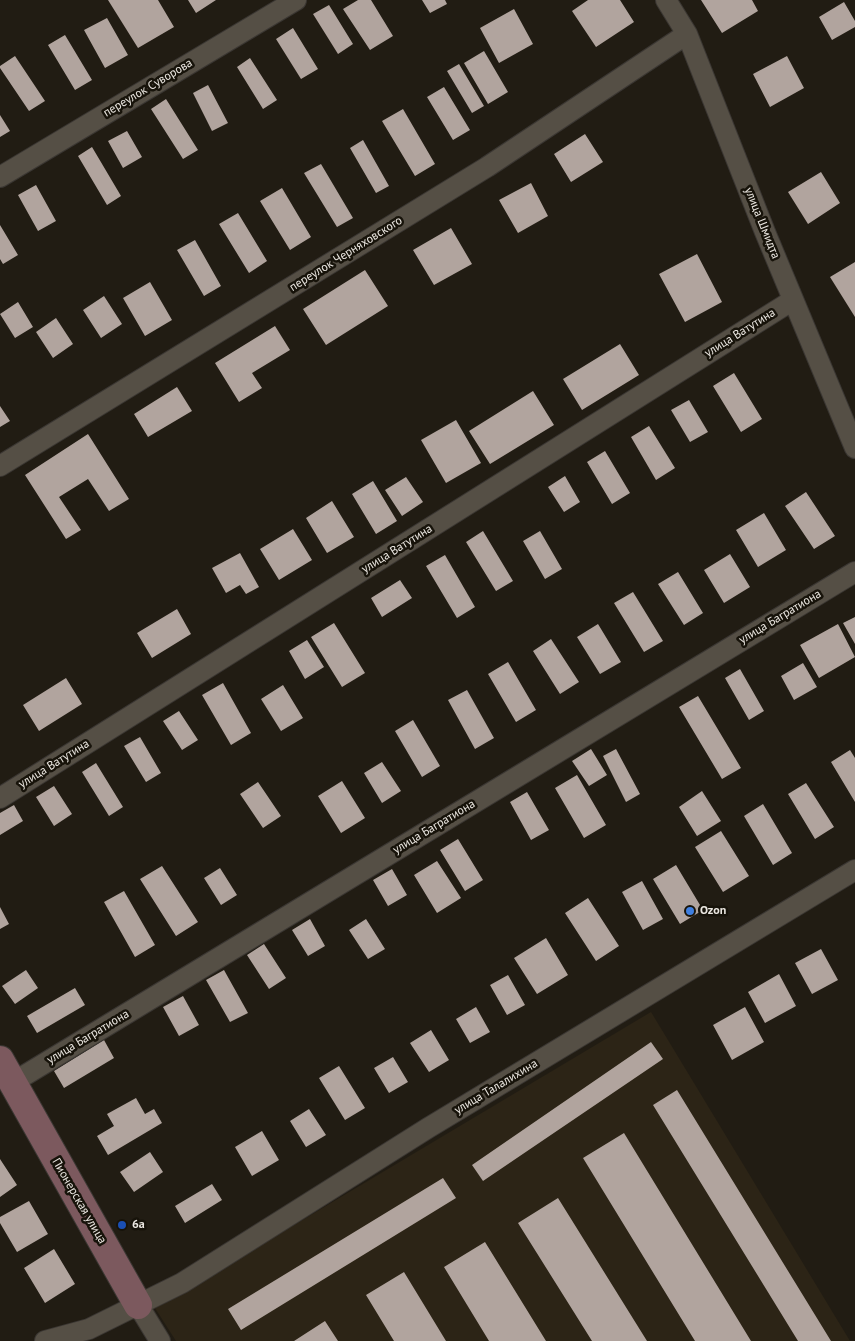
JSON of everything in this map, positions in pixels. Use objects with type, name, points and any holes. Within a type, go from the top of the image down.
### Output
[{"type":"street","name":"переулок Суворова","points":[[0,177],[296,0]]},
{"type":"street","name":"улица Шмидта","points":[[666,0],[688,34],[765,232],[855,448]]},
{"type":"street","name":"переулок Черняховского","points":[[0,466],[487,168],[688,34]]},
{"type":"street","name":"улица Ватутина","points":[[0,798],[793,300]]},
{"type":"street","name":"улица Багратиона","points":[[6,1072],[855,572]]},
{"type":"street","name":"улица Талалихина","points":[[45,1341],[89,1329],[182,1283],[428,1128],[855,870]]},
{"type":"street","name":"Пионерская улица","points":[[6,1072],[160,1341]]},
{"type":"shaded area","points":[[651,1012],[850,1341],[176,1341],[155,1308]]},
{"type":"building","points":[[108,0],[158,0],[174,27],[138,48]]},
{"type":"building","points":[[188,0],[216,0],[196,13]]},
{"type":"building","points":[[358,0],[371,0],[393,36],[370,50],[343,9]]},
{"type":"building","points":[[422,0],[445,0],[447,4],[430,13]]},
{"type":"building","points":[[588,0],[620,0],[634,22],[596,47],[572,11]]},
{"type":"building","points":[[701,0],[752,0],[758,11],[722,33]]},
{"type":"building","points":[[844,2],[855,21],[855,27],[832,40],[819,17]]},
{"type":"building","points":[[329,5],[353,44],[338,54],[313,14]]},
{"type":"building","points":[[514,9],[533,44],[499,63],[480,28]]},
{"type":"building","points":[[107,18],[128,55],[105,68],[84,30]]},
{"type":"building","points":[[293,28],[318,69],[301,79],[276,39]]},
{"type":"building","points":[[65,35],[92,80],[75,90],[48,45]]},
{"type":"building","points":[[484,51],[508,92],[488,104],[464,63]]},
{"type":"building","points":[[15,56],[45,101],[29,111],[0,68],[0,66]]},
{"type":"building","points":[[787,56],[804,88],[770,107],[753,74]]},
{"type":"building","points":[[250,58],[277,100],[263,109],[237,67]]},
{"type":"building","points":[[459,64],[484,106],[472,113],[447,71]]},
{"type":"building","points":[[208,85],[228,123],[212,131],[193,93]]},
{"type":"building","points":[[444,87],[470,130],[453,140],[427,97]]},
{"type":"building","points":[[166,99],[198,150],[183,159],[151,109]]},
{"type":"building","points":[[403,109],[435,164],[415,176],[382,121]]},
{"type":"building","points":[[0,115],[10,131],[0,137]]},
{"type":"building","points":[[127,131],[142,157],[123,168],[108,141]]},
{"type":"building","points":[[585,134],[603,162],[571,182],[554,154]]},
{"type":"building","points":[[363,140],[389,186],[376,193],[350,148]]},
{"type":"building","points":[[92,147],[121,196],[107,205],[78,156]]},
{"type":"building","points":[[321,164],[353,218],[337,227],[304,173]]},
{"type":"building","points":[[821,172],[840,203],[808,224],[788,192]]},
{"type":"building","points":[[531,183],[548,216],[518,233],[499,200]]},
{"type":"building","points":[[36,185],[56,221],[38,231],[18,195]]},
{"type":"building","points":[[282,188],[311,237],[290,250],[260,201]]},
{"type":"building","points":[[238,213],[267,261],[249,273],[219,224]]},
{"type":"building","points":[[0,225],[18,255],[3,264],[0,259]]},
{"type":"building","points":[[451,228],[472,264],[434,285],[413,250]]},
{"type":"building","points":[[195,240],[221,286],[204,296],[177,250]]},
{"type":"building","points":[[697,254],[722,302],[685,322],[659,274]]},
{"type":"building","points":[[855,262],[855,317],[830,277]]},
{"type":"building","points":[[365,270],[388,306],[326,345],[303,309]]},
{"type":"building","points":[[150,282],[172,320],[145,336],[123,298]]},
{"type":"building","points":[[104,296],[122,324],[101,338],[83,310]]},
{"type":"building","points":[[18,302],[33,327],[15,338],[0,314]]},
{"type":"building","points":[[56,318],[73,344],[53,358],[36,332]]},
{"type":"building","points":[[275,326],[290,350],[252,373],[262,388],[239,402],[215,363]]},
{"type":"building","points":[[620,344],[639,375],[582,410],[563,379]]},
{"type":"building","points":[[734,373],[762,419],[741,432],[713,386]]},
{"type":"building","points":[[177,387],[192,411],[148,437],[134,414]]},
{"type":"building","points":[[533,391],[554,425],[490,464],[469,431]]},
{"type":"building","points":[[689,400],[708,432],[690,442],[671,410]]},
{"type":"building","points":[[0,406],[10,421],[0,427]]},
{"type":"building","points":[[456,420],[481,463],[446,483],[421,440]]},
{"type":"building","points":[[649,426],[675,468],[656,480],[631,437]]},
{"type":"building","points":[[88,434],[129,499],[109,511],[88,479],[59,497],[81,530],[66,539],[25,475]]},
{"type":"building","points":[[605,451],[630,493],[612,504],[587,462]]},
{"type":"building","points":[[565,476],[580,502],[564,512],[548,487]]},
{"type":"building","points":[[406,477],[423,502],[402,516],[385,490]]},
{"type":"building","points":[[373,481],[397,521],[376,534],[352,494]]},
{"type":"building","points":[[806,492],[835,536],[814,549],[785,506]]},
{"type":"building","points":[[332,501],[354,537],[327,553],[306,518]]},
{"type":"building","points":[[764,513],[786,550],[758,567],[736,530]]},
{"type":"building","points":[[293,529],[312,560],[279,580],[260,549]]},
{"type":"building","points":[[483,531],[513,581],[496,591],[466,542]]},
{"type":"building","points":[[540,531],[562,569],[545,579],[523,541]]},
{"type":"building","points":[[240,553],[259,587],[246,594],[240,585],[226,593],[212,568]]},
{"type":"building","points":[[730,554],[750,587],[724,603],[704,570]]},
{"type":"building","points":[[445,555],[475,607],[457,618],[426,566]]},
{"type":"building","points":[[678,572],[703,613],[684,625],[658,584]]},
{"type":"building","points":[[400,580],[412,598],[382,617],[371,598]]},
{"type":"building","points":[[633,592],[663,641],[644,652],[614,603]]},
{"type":"building","points":[[177,609],[191,634],[152,658],[137,633]]},
{"type":"building","points":[[855,617],[855,644],[843,623]]},
{"type":"building","points":[[334,623],[365,673],[342,687],[311,637]]},
{"type":"building","points":[[598,624],[621,662],[600,674],[577,637]]},
{"type":"building","points":[[838,624],[855,657],[819,678],[800,645]]},
{"type":"building","points":[[551,639],[579,682],[560,694],[533,651]]},
{"type":"building","points":[[307,640],[324,667],[305,679],[289,651]]},
{"type":"building","points":[[508,662],[536,710],[516,722],[488,674]]},
{"type":"building","points":[[803,663],[817,687],[794,700],[781,676]]},
{"type":"building","points":[[740,669],[764,711],[749,720],[725,678]]},
{"type":"building","points":[[66,678],[82,704],[39,731],[23,705]]},
{"type":"building","points":[[223,683],[251,733],[231,745],[202,695]]},
{"type":"building","points":[[283,685],[303,718],[281,731],[261,699]]},
{"type":"building","points":[[467,690],[494,738],[475,749],[448,700]]},
{"type":"building","points":[[698,696],[741,768],[722,779],[679,707]]},
{"type":"building","points":[[179,711],[198,740],[182,750],[163,721]]},
{"type":"building","points":[[413,720],[440,766],[422,777],[395,731]]},
{"type":"building","points":[[140,737],[161,773],[146,782],[124,746]]},
{"type":"building","points":[[591,749],[607,775],[589,786],[572,761]]},
{"type":"building","points":[[616,749],[640,794],[626,802],[603,756]]},
{"type":"building","points":[[850,750],[855,758],[855,802],[831,762]]},
{"type":"building","points":[[382,762],[401,791],[382,803],[364,773]]},
{"type":"building","points":[[96,763],[123,807],[109,816],[82,772]]},
{"type":"building","points":[[577,775],[606,825],[584,838],[555,788]]},
{"type":"building","points":[[342,781],[365,818],[341,833],[318,796]]},
{"type":"building","points":[[258,782],[281,816],[263,828],[240,794]]},
{"type":"building","points":[[806,783],[834,827],[815,839],[788,794]]},
{"type":"building","points":[[54,786],[72,814],[54,826],[36,797]]},
{"type":"building","points":[[702,791],[721,821],[697,836],[679,807]]},
{"type":"building","points":[[527,792],[549,830],[531,840],[510,802]]},
{"type":"building","points":[[763,804],[792,853],[773,865],[744,816]]},
{"type":"building","points":[[14,805],[23,821],[0,835],[0,813]]},
{"type":"building","points":[[721,831],[749,876],[723,892],[695,847]]},
{"type":"building","points":[[458,839],[483,880],[465,891],[440,850]]},
{"type":"building","points":[[437,861],[461,898],[437,913],[414,875]]},
{"type":"building","points":[[676,865],[703,910],[680,924],[653,879]]},
{"type":"building","points":[[162,866],[198,922],[176,936],[140,879]]},
{"type":"building","points":[[220,868],[237,895],[221,905],[204,878]]},
{"type":"building","points":[[392,869],[407,895],[388,906],[373,880]]},
{"type":"building","points":[[642,881],[663,919],[643,930],[622,892]]},
{"type":"building","points":[[124,891],[155,945],[135,957],[104,902]]},
{"type":"building","points":[[588,898],[619,946],[596,961],[565,913]]},
{"type":"building","points":[[0,907],[9,924],[0,929]]},
{"type":"building","points":[[310,919],[325,946],[308,956],[292,930]]},
{"type":"building","points":[[366,919],[385,949],[368,959],[349,930]]},
{"type":"building","points":[[546,938],[568,975],[537,994],[514,958]]},
{"type":"building","points":[[264,944],[286,978],[269,989],[247,955]]},
{"type":"building","points":[[821,949],[838,980],[812,994],[795,963]]},
{"type":"building","points":[[26,970],[38,988],[15,1004],[2,986]]},
{"type":"building","points":[[224,970],[248,1013],[230,1022],[206,980]]},
{"type":"building","points":[[779,974],[796,1006],[765,1023],[748,992]]},
{"type":"building","points":[[508,975],[525,1005],[507,1015],[490,985]]},
{"type":"building","points":[[75,988],[85,1005],[37,1033],[27,1016]]},
{"type":"building","points":[[183,996],[199,1025],[179,1036],[163,1007]]},
{"type":"building","points":[[476,1007],[490,1032],[470,1043],[456,1019]]},
{"type":"building","points":[[745,1007],[764,1042],[732,1060],[713,1025]]},
{"type":"building","points":[[431,1030],[449,1060],[429,1072],[410,1043]]},
{"type":"building","points":[[104,1040],[114,1058],[64,1088],[54,1071]]},
{"type":"building","points":[[651,1042],[663,1059],[483,1181],[472,1165]]},
{"type":"building","points":[[393,1057],[408,1082],[389,1093],[374,1068]]},
{"type":"building","points":[[339,1066],[365,1108],[345,1120],[319,1078]]},
{"type":"building","points":[[677,1090],[831,1341],[798,1341],[653,1105]]},
{"type":"building","points":[[136,1098],[145,1114],[154,1109],[162,1123],[108,1155],[97,1136],[114,1126],[107,1114]]},
{"type":"building","points":[[309,1109],[326,1135],[306,1147],[290,1121]]},
{"type":"building","points":[[262,1131],[279,1160],[252,1176],[235,1147]]},
{"type":"building","points":[[624,1133],[751,1341],[695,1341],[583,1158]]},
{"type":"building","points":[[150,1152],[163,1172],[134,1192],[120,1172]]},
{"type":"building","points":[[0,1159],[17,1185],[0,1197]]},
{"type":"building","points":[[443,1178],[456,1198],[241,1330],[228,1309]]},
{"type":"building","points":[[212,1184],[222,1200],[185,1223],[175,1206]]},
{"type":"building","points":[[558,1198],[647,1341],[592,1341],[518,1223]]},
{"type":"building","points":[[29,1201],[48,1234],[17,1252],[0,1223],[0,1217]]},
{"type":"building","points":[[485,1242],[546,1341],[489,1341],[444,1267]]},
{"type":"building","points":[[54,1249],[75,1284],[45,1303],[24,1268]]},
{"type":"building","points":[[404,1272],[446,1341],[394,1341],[366,1295]]},
{"type":"building","points":[[325,1321],[338,1341],[294,1341]]},
{"type":"place","name":"Ozon","points":[[690,911]]},
{"type":"place","name":"6а","points":[[122,1225]]}]
